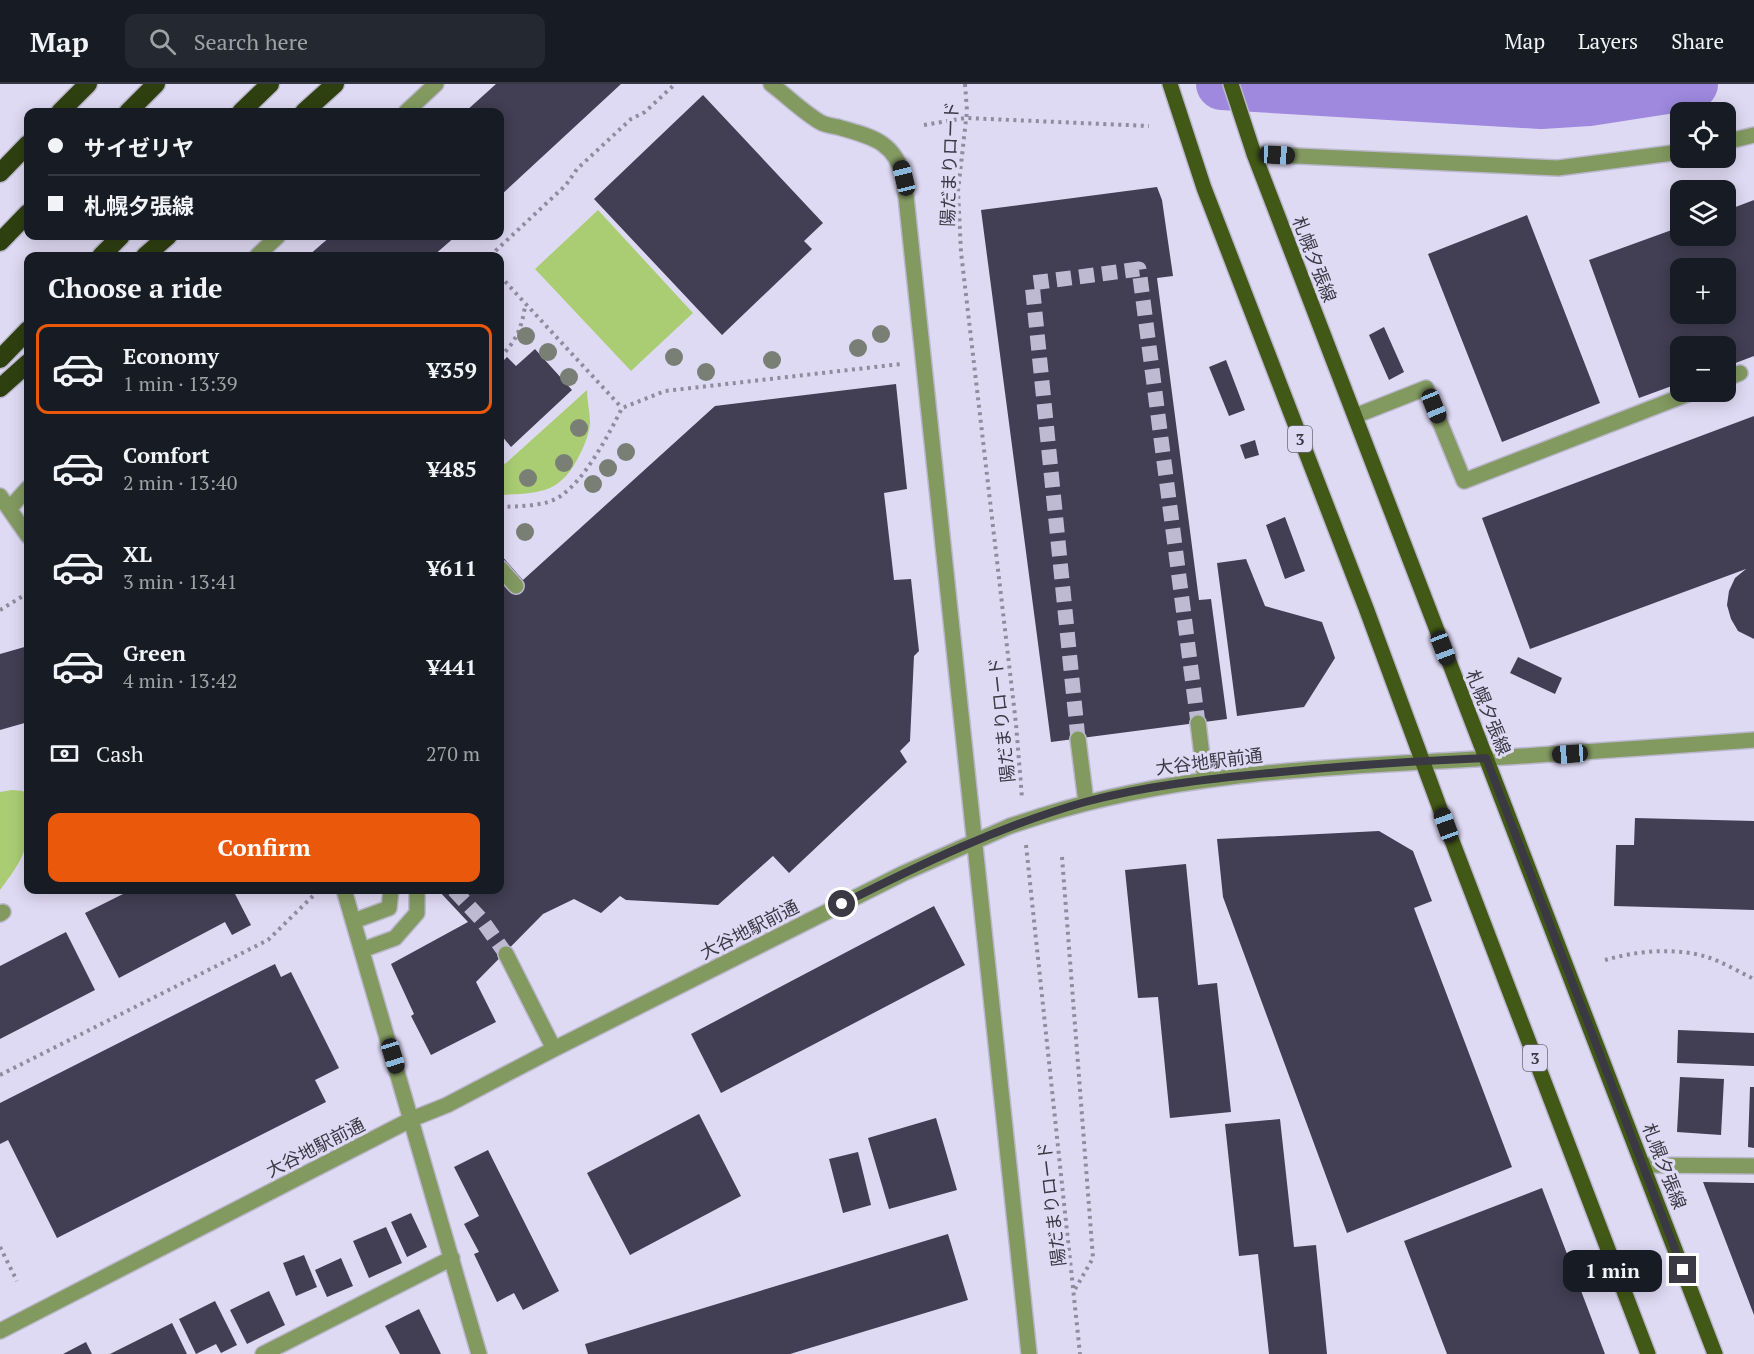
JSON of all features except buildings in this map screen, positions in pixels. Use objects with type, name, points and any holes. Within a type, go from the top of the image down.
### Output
[{"type":"highway","points":[[64,108],[88,84]]},
{"type":"highway","points":[[132,108],[156,84]]},
{"type":"highway","points":[[246,108],[270,84]]},
{"type":"highway","points":[[308,108],[335,84]]},
{"type":"highway","points":[[0,173],[24,148]]},
{"type":"highway","points":[[0,242],[24,217]]},
{"type":"highway","points":[[105,252],[117,240]]},
{"type":"highway","points":[[150,252],[163,240]]},
{"type":"highway","points":[[0,359],[24,334]]},
{"type":"highway","points":[[0,388],[24,367]]},
{"type":"main road","name":"3","points":[[1170,84],[1204,188],[1366,608],[1422,762],[1648,1354]]},
{"type":"main road","name":"札幌夕張線","points":[[1231,84],[1254,154],[1715,1354]]},
{"type":"street","points":[[410,108],[436,84]]},
{"type":"street","points":[[771,84],[820,122],[872,137],[883,143],[900,164],[904,178],[1029,1354]]},
{"type":"street","points":[[1736,139],[1754,135]]},
{"type":"street","points":[[1254,154],[1558,168],[1670,153]]},
{"type":"street","points":[[261,252],[274,240]]},
{"type":"street","points":[[1736,375],[1740,373]]},
{"type":"street","points":[[1355,416],[1426,388],[1464,481],[1670,401]]},
{"type":"street","points":[[24,490],[4,502],[24,530]]},
{"type":"street","points":[[504,572],[516,586]]},
{"type":"street","points":[[1198,723],[1205,779]]},
{"type":"street","points":[[1078,739],[1086,802]]},
{"type":"street","name":"大谷地駅前通","points":[[0,1331],[412,1119],[447,1105],[904,873],[1010,826],[1086,802],[1205,779],[1368,764],[1547,756],[1754,740]]},
{"type":"street","points":[[345,894],[453,1258],[479,1354]]},
{"type":"street","points":[[354,921],[389,908],[391,894]]},
{"type":"street","points":[[362,950],[395,938],[417,913],[417,894]]},
{"type":"street","points":[[506,954],[554,1049]]},
{"type":"street","points":[[1644,1165],[1754,1166]]},
{"type":"street","points":[[263,1354],[453,1258]]},
{"type":"path","points":[[494,252],[566,185],[577,169],[632,118],[645,112],[675,84]]},
{"type":"path","name":"陽だまりロード","points":[[965,84],[967,111],[958,191],[961,252],[1023,802]]},
{"type":"path","points":[[924,125],[966,118],[1149,126]]},
{"type":"path","points":[[504,281],[621,408]]},
{"type":"path","points":[[504,353],[522,326],[525,305]]},
{"type":"path","points":[[504,507],[534,505],[561,496],[578,479],[608,436],[621,408],[665,391],[906,363]]},
{"type":"path","points":[[0,610],[24,595]]},
{"type":"path","name":"陽だまりロード","points":[[1026,836],[1080,1354]]},
{"type":"path","points":[[1062,857],[1093,1258],[1074,1291]]},
{"type":"path","points":[[0,1076],[268,940],[315,894]]},
{"type":"path","points":[[1605,960],[1625,954],[1683,951],[1708,957],[1754,979]]},
{"type":"path","points":[[0,1246],[17,1281]]},
{"type":"green space","points":[[598,210],[693,313],[631,371],[535,269]]},
{"type":"green space","points":[[587,390],[590,423],[588,435],[584,447],[565,477],[548,489],[538,492],[504,495],[505,464]]},
{"type":"green space","points":[[12,790],[24,792],[24,851],[17,866],[0,890],[0,792]]},
{"type":"waterway","points":[[1222,84],[1541,103],[1589,100],[1692,84]]},
{"type":"tunnel","points":[[1078,739],[1032,283],[1139,269],[1198,723]]},
{"type":"tunnel","points":[[458,894],[481,919],[506,954]]},
{"type":"route","points":[[842,904],[975,840],[1010,826],[1086,802],[1129,792],[1205,779],[1368,764],[1486,758],[1683,1270]]}]
